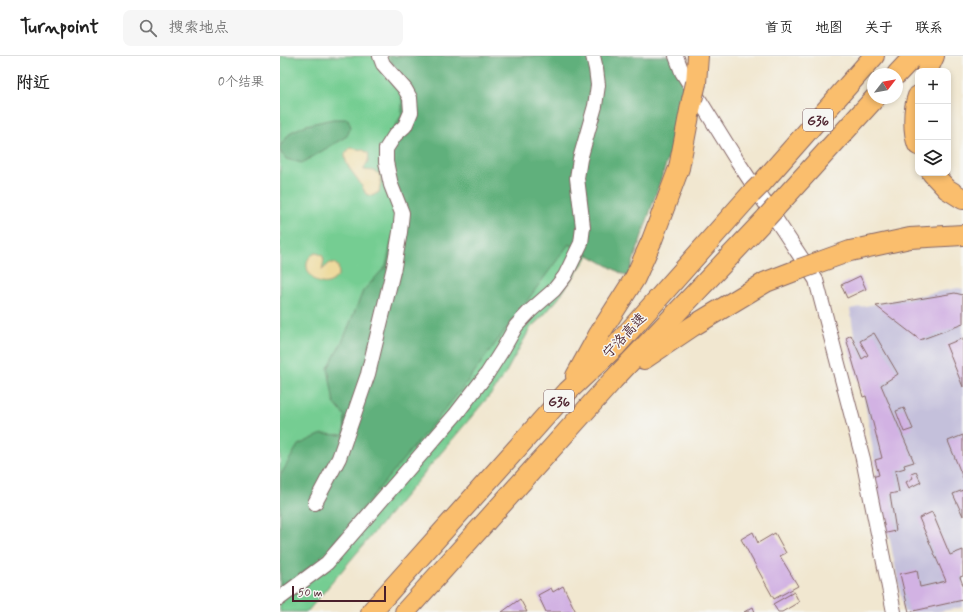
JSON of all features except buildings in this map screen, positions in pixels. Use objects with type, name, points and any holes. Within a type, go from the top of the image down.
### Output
[{"type":"highway","points":[[568,391],[598,336],[635,278],[652,240],[679,168],[694,92],[698,56]]},
{"type":"highway","name":"宁洛高速","points":[[371,612],[568,391],[615,347],[874,56]]},
{"type":"highway","points":[[903,68],[914,56]]},
{"type":"highway","points":[[929,68],[934,56]]},
{"type":"highway","name":"宁洛高速","points":[[406,612],[613,380],[771,212],[870,104]]},
{"type":"highway","points":[[916,104],[915,136],[916,140]]},
{"type":"highway","points":[[935,176],[947,189],[963,200]]},
{"type":"highway","points":[[613,380],[693,326],[766,282],[850,251],[910,238],[963,235]]},
{"type":"street","points":[[315,503],[339,458],[368,374],[394,267],[400,232],[402,213],[391,185],[386,162],[386,149],[395,135],[405,126],[411,112],[410,98],[405,89],[383,64],[380,56]]},
{"type":"street","points":[[280,598],[327,563],[456,414],[487,374],[516,326],[530,311],[554,290],[565,276],[581,243],[583,227],[577,178],[580,159],[595,106],[598,85],[593,56]]},
{"type":"street","points":[[676,56],[682,72],[690,86],[816,280],[863,459],[894,612]]},
{"type":"shaded area","points":[[958,288],[963,289],[963,607],[937,612],[904,612],[874,457],[850,309]]},
{"type":"green space","points":[[280,56],[619,56],[642,179],[558,299],[531,327],[505,374],[494,390],[307,612],[280,612]]},
{"type":"green space","points":[[389,56],[687,56],[683,114],[628,277],[569,244],[461,390],[332,545],[312,565],[280,591],[280,476],[298,445],[322,434],[344,435],[345,416],[334,403],[328,368],[343,340],[363,291],[386,266],[397,218],[388,139],[402,114],[402,81]]},
{"type":"green space","points":[[333,119],[348,119],[351,127],[347,136],[302,163],[286,159],[280,151],[280,146],[291,132],[306,125]]},
{"type":"sand","points":[[350,148],[363,150],[368,153],[369,155],[364,170],[374,171],[379,174],[381,180],[379,192],[372,196],[366,194],[347,164],[345,154]]},
{"type":"sand","points":[[316,253],[322,255],[324,260],[322,270],[330,263],[334,263],[338,266],[339,274],[332,281],[324,283],[317,282],[308,271],[307,264],[309,258]]}]
